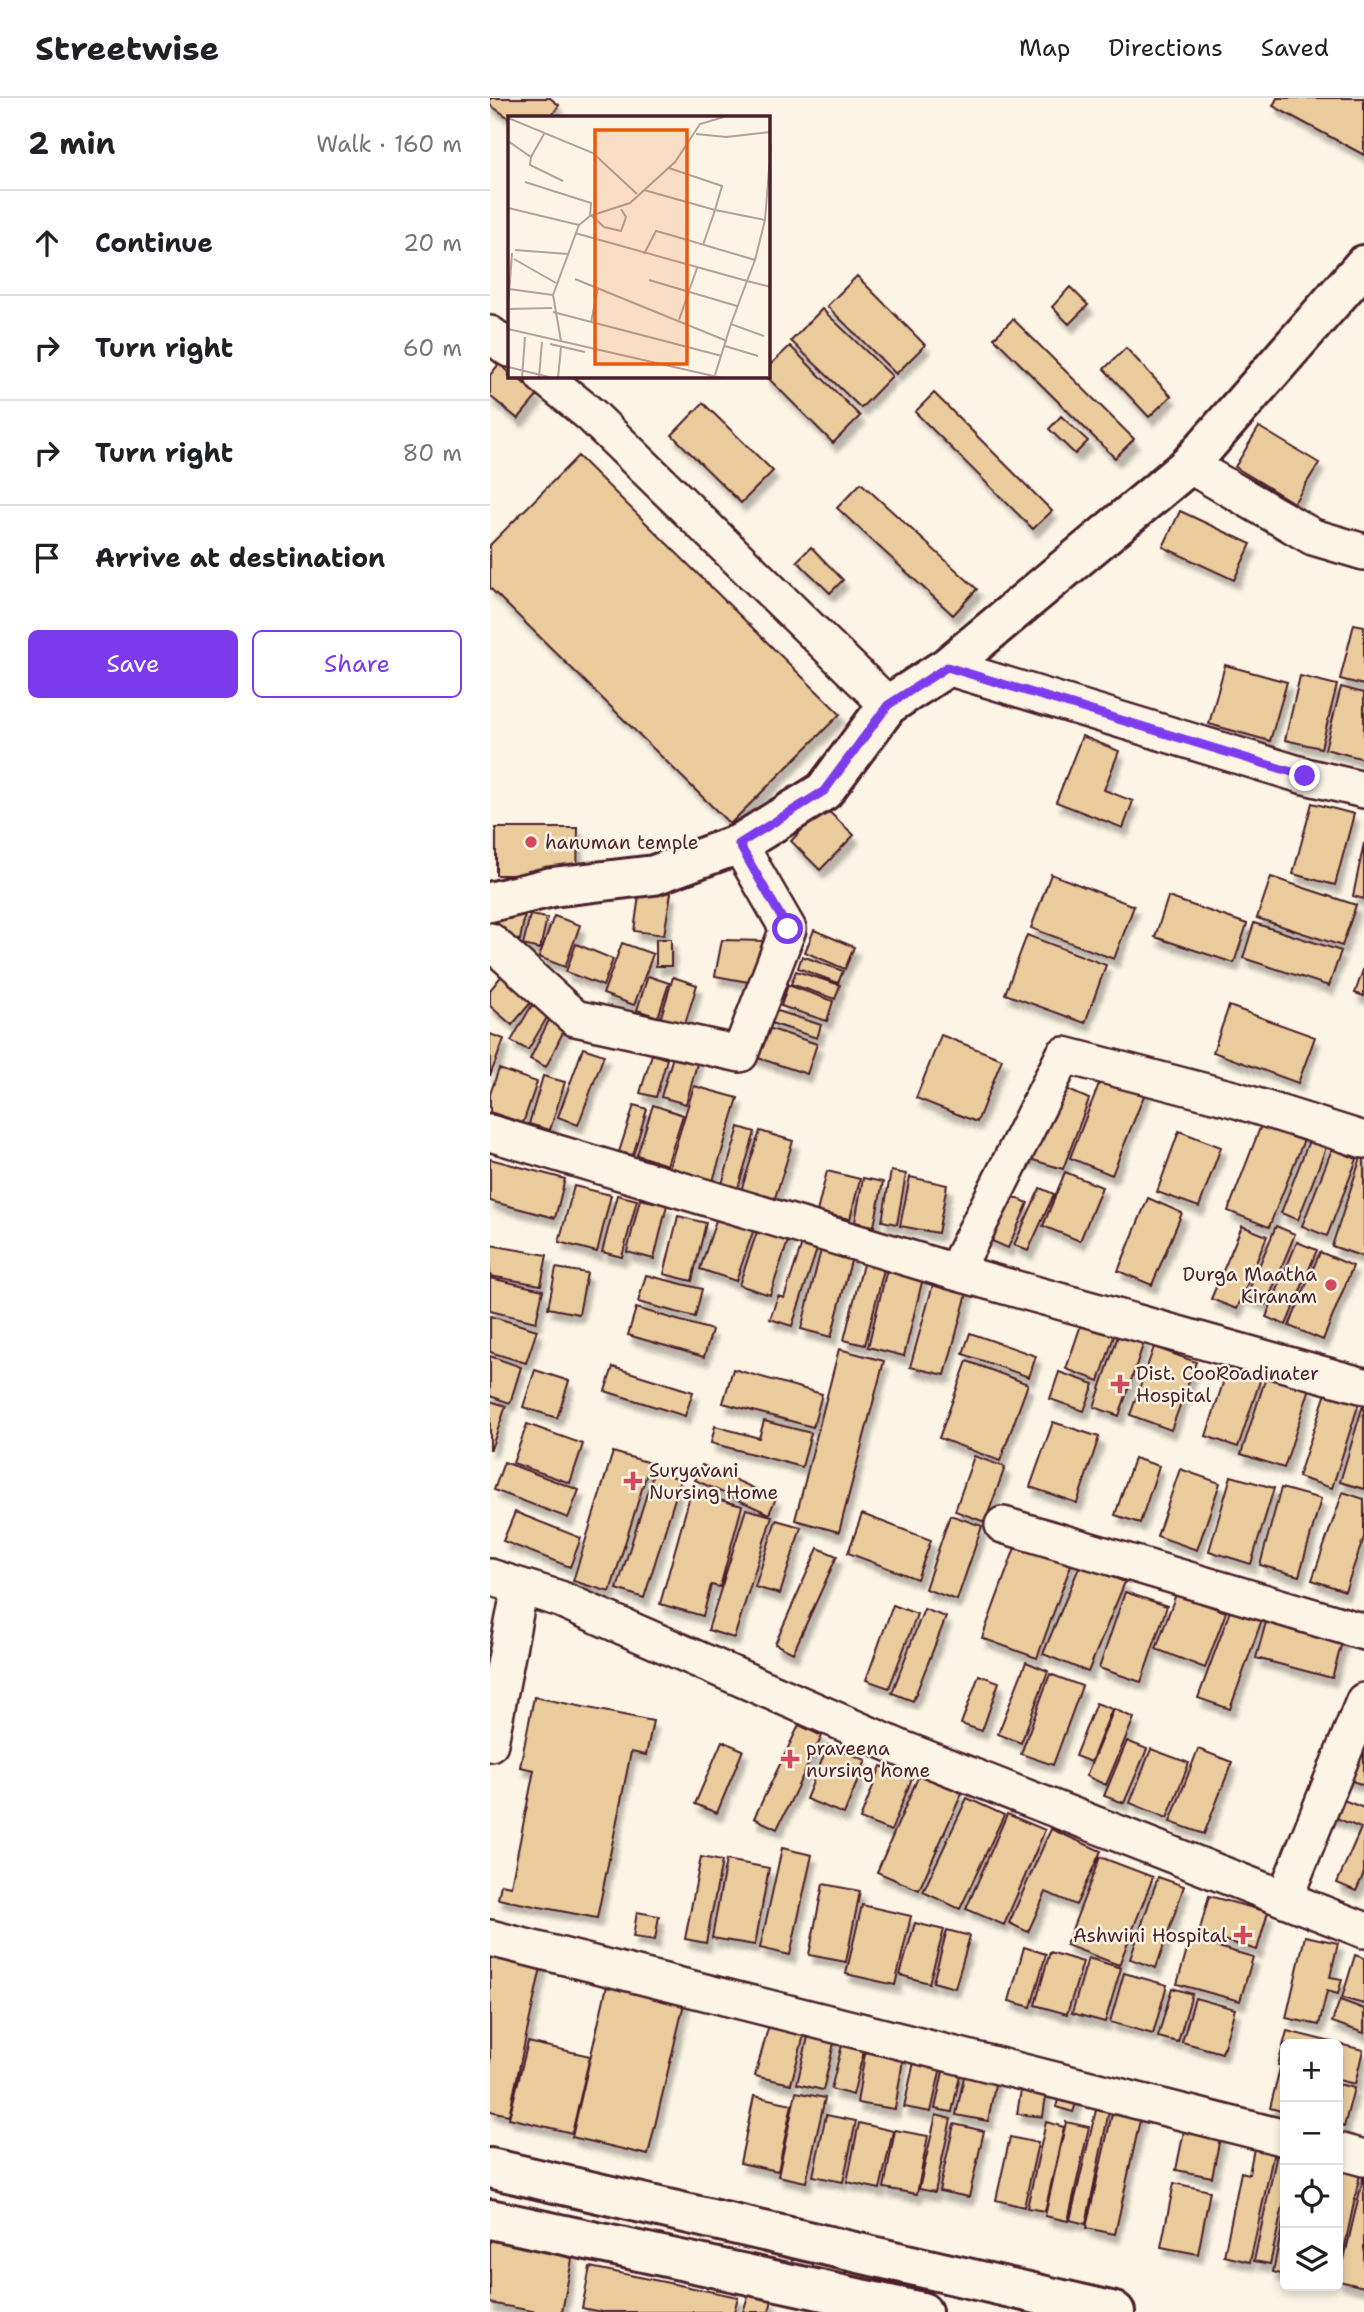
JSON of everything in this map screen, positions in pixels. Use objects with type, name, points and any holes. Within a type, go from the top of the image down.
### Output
[{"type":"main road","points":[[490,902],[552,887],[654,876],[739,844],[824,791],[888,705],[947,667],[1189,465],[1364,265]]},
{"type":"main road","points":[[490,2168],[1115,2312]]},
{"type":"main road","points":[[490,2219],[922,2312]]},
{"type":"street","points":[[490,334],[508,348]]},
{"type":"street","points":[[546,378],[592,415],[888,705]]},
{"type":"street","points":[[1189,465],[1313,537],[1364,552]]},
{"type":"street","points":[[947,667],[1305,776],[1364,790]]},
{"type":"street","points":[[490,941],[575,1018],[740,1054],[788,929],[739,844]]},
{"type":"street","points":[[955,1272],[1064,1055],[1237,1100],[1364,1140]]},
{"type":"street","points":[[490,1133],[955,1272],[1364,1386]]},
{"type":"street","points":[[1003,1525],[1364,1632]]},
{"type":"street","points":[[490,1743],[505,1582],[560,1599],[900,1748],[1364,1930]]},
{"type":"street","points":[[1285,1897],[1364,1701]]},
{"type":"street","points":[[490,1938],[1280,2137]]},
{"type":"street","points":[[1343,2152],[1364,2158]]},
{"type":"building","points":[[490,98],[550,98],[559,105],[552,116],[508,117],[490,105]]},
{"type":"building","points":[[1277,98],[1364,98],[1364,155],[1273,106]]},
{"type":"building","points":[[857,276],[925,345],[896,374],[827,306]]},
{"type":"building","points":[[1070,287],[1088,305],[1069,324],[1052,307]]},
{"type":"building","points":[[822,309],[892,376],[861,408],[791,341]]},
{"type":"building","points":[[1013,319],[1134,439],[1115,458],[994,338]]},
{"type":"building","points":[[790,346],[860,416],[833,443],[768,378],[770,365]]},
{"type":"building","points":[[1126,348],[1171,396],[1149,417],[1104,369]]},
{"type":"building","points":[[499,364],[508,371],[508,378],[517,378],[538,395],[518,419],[490,396],[490,375]]},
{"type":"building","points":[[934,393],[1052,511],[1033,529],[915,412]]},
{"type":"building","points":[[703,403],[773,471],[741,503],[672,435]]},
{"type":"building","points":[[1061,416],[1088,441],[1075,454],[1049,429]]},
{"type":"building","points":[[1259,427],[1319,463],[1294,503],[1235,467]]},
{"type":"building","points":[[578,456],[840,714],[730,824],[490,588],[490,545]]},
{"type":"building","points":[[861,483],[977,589],[953,615],[837,508]]},
{"type":"building","points":[[1180,511],[1251,544],[1234,580],[1163,547]]},
{"type":"building","points":[[811,547],[843,580],[830,593],[797,561]]},
{"type":"building","points":[[1354,624],[1364,626],[1364,685],[1340,679]]},
{"type":"building","points":[[1225,665],[1287,682],[1270,741],[1209,724]]},
{"type":"building","points":[[1300,676],[1337,685],[1321,748],[1285,740]]},
{"type":"building","points":[[1341,687],[1364,693],[1364,759],[1325,749]]},
{"type":"building","points":[[1082,736],[1119,751],[1104,790],[1133,801],[1123,828],[1056,802]]},
{"type":"building","points":[[1312,803],[1354,814],[1335,885],[1293,874]]},
{"type":"building","points":[[824,807],[854,835],[820,870],[791,841]]},
{"type":"building","points":[[496,828],[578,828],[577,875],[496,875]]},
{"type":"building","points":[[1364,843],[1364,899],[1353,896]]},
{"type":"building","points":[[1051,874],[1134,906],[1114,959],[1031,928]]},
{"type":"building","points":[[1271,877],[1356,905],[1342,946],[1257,918]]},
{"type":"building","points":[[640,888],[671,893],[664,935],[634,931]]},
{"type":"building","points":[[1168,897],[1247,924],[1234,963],[1155,937]]},
{"type":"building","points":[[526,909],[520,940],[490,935],[490,918]]},
{"type":"building","points":[[530,915],[547,918],[540,949],[523,945]]},
{"type":"building","points":[[554,916],[580,925],[565,967],[539,957]]},
{"type":"building","points":[[1254,923],[1341,951],[1329,986],[1243,958]]},
{"type":"building","points":[[814,930],[854,947],[845,969],[805,952]]},
{"type":"building","points":[[1027,935],[1106,965],[1085,1023],[1005,994]]},
{"type":"building","points":[[656,939],[671,939],[671,966],[656,966]]},
{"type":"building","points":[[722,940],[764,941],[754,983],[715,976]]},
{"type":"building","points":[[622,943],[653,954],[634,1005],[603,994]]},
{"type":"building","points":[[576,944],[613,959],[603,986],[566,972]]},
{"type":"building","points":[[802,956],[843,971],[838,983],[798,968]]},
{"type":"building","points":[[1364,967],[1364,996],[1355,993]]},
{"type":"building","points":[[796,971],[840,985],[835,999],[791,984]]},
{"type":"building","points":[[503,974],[533,1000],[512,1025],[490,1006],[490,990]]},
{"type":"building","points":[[648,976],[669,983],[658,1017],[637,1010]]},
{"type":"building","points":[[673,977],[697,985],[684,1027],[660,1020]]},
{"type":"building","points":[[788,985],[833,1001],[827,1021],[781,1006]]},
{"type":"building","points":[[532,1005],[549,1014],[528,1050],[511,1041]]},
{"type":"building","points":[[1229,1006],[1315,1037],[1298,1083],[1213,1052]]},
{"type":"building","points":[[772,1009],[821,1025],[817,1038],[768,1022]]},
{"type":"building","points":[[550,1018],[566,1026],[546,1067],[530,1059]]},
{"type":"building","points":[[762,1026],[817,1044],[807,1074],[752,1056]]},
{"type":"building","points":[[490,1034],[504,1039],[490,1076]]},
{"type":"building","points":[[941,1035],[1002,1059],[977,1122],[916,1098]]},
{"type":"building","points":[[583,1048],[604,1055],[578,1125],[558,1117]]},
{"type":"building","points":[[674,1053],[698,1060],[686,1104],[661,1097]]},
{"type":"building","points":[[652,1054],[667,1059],[656,1097],[640,1093]]},
{"type":"building","points":[[499,1069],[537,1082],[523,1123],[490,1112],[490,1094]]},
{"type":"building","points":[[1104,1071],[1147,1088],[1112,1175],[1070,1158]]},
{"type":"building","points":[[543,1076],[565,1082],[550,1130],[529,1124]]},
{"type":"building","points":[[1055,1084],[1089,1099],[1063,1169],[1023,1157]]},
{"type":"building","points":[[694,1086],[738,1098],[713,1181],[669,1168]]},
{"type":"building","points":[[634,1105],[647,1109],[633,1155],[619,1152]]},
{"type":"building","points":[[653,1105],[683,1115],[667,1165],[637,1155]]},
{"type":"building","points":[[1263,1120],[1305,1137],[1269,1227],[1228,1211]]},
{"type":"building","points":[[739,1127],[755,1132],[738,1188],[722,1184]]},
{"type":"building","points":[[760,1131],[793,1141],[774,1201],[741,1191]]},
{"type":"building","points":[[1179,1131],[1221,1147],[1199,1207],[1157,1192]]},
{"type":"building","points":[[1310,1138],[1327,1145],[1298,1220],[1281,1213]]},
{"type":"building","points":[[1332,1149],[1357,1159],[1327,1236],[1302,1226]]},
{"type":"building","points":[[1364,1151],[1364,1257],[1332,1246]]},
{"type":"building","points":[[490,1159],[565,1179],[555,1218],[490,1201]]},
{"type":"building","points":[[827,1171],[860,1179],[850,1219],[817,1212]]},
{"type":"building","points":[[891,1171],[906,1174],[897,1224],[882,1221]]},
{"type":"building","points":[[1065,1172],[1102,1187],[1080,1241],[1043,1226]]},
{"type":"building","points":[[910,1177],[947,1185],[938,1233],[900,1226]]},
{"type":"building","points":[[863,1178],[883,1182],[874,1226],[855,1222]]},
{"type":"building","points":[[574,1186],[611,1195],[597,1252],[559,1242]]},
{"type":"building","points":[[1040,1188],[1054,1194],[1028,1251],[1014,1245]]},
{"type":"building","points":[[1003,1192],[1028,1203],[1008,1248],[983,1237]]},
{"type":"building","points":[[617,1195],[637,1200],[622,1257],[602,1252]]},
{"type":"building","points":[[1148,1198],[1182,1213],[1152,1285],[1118,1271]]},
{"type":"building","points":[[640,1199],[667,1205],[654,1259],[627,1252]]},
{"type":"building","points":[[719,1211],[756,1223],[736,1281],[700,1269]]},
{"type":"building","points":[[678,1216],[706,1223],[692,1281],[664,1274]]},
{"type":"building","points":[[760,1223],[791,1232],[770,1295],[739,1285]]},
{"type":"building","points":[[1242,1226],[1267,1236],[1237,1309],[1211,1299]]},
{"type":"building","points":[[1276,1226],[1295,1234],[1266,1305],[1246,1297]]},
{"type":"building","points":[[803,1241],[818,1246],[792,1326],[770,1319],[778,1296],[784,1298]]},
{"type":"building","points":[[1297,1242],[1317,1250],[1286,1325],[1266,1317]]},
{"type":"building","points":[[490,1245],[547,1255],[541,1285],[490,1276]]},
{"type":"building","points":[[822,1246],[853,1253],[831,1337],[801,1329]]},
{"type":"building","points":[[866,1252],[887,1257],[865,1345],[844,1340]]},
{"type":"building","points":[[1320,1252],[1353,1266],[1323,1340],[1289,1326]]},
{"type":"building","points":[[888,1265],[924,1274],[904,1356],[868,1347]]},
{"type":"building","points":[[556,1268],[587,1273],[579,1314],[548,1308]]},
{"type":"building","points":[[646,1275],[702,1289],[695,1317],[638,1302]]},
{"type":"building","points":[[935,1277],[969,1286],[945,1375],[910,1367]]},
{"type":"building","points":[[490,1278],[543,1290],[536,1322],[490,1311]]},
{"type":"building","points":[[636,1308],[712,1330],[704,1357],[628,1335]]},
{"type":"building","points":[[490,1316],[537,1330],[526,1363],[490,1352]]},
{"type":"building","points":[[1083,1319],[1116,1330],[1099,1381],[1066,1369]]},
{"type":"building","points":[[1120,1330],[1145,1339],[1119,1416],[1094,1407]]},
{"type":"building","points":[[970,1333],[1036,1356],[1029,1377],[963,1354]]},
{"type":"building","points":[[1154,1347],[1196,1362],[1171,1430],[1130,1415]]},
{"type":"building","points":[[839,1349],[884,1361],[839,1532],[795,1520]]},
{"type":"building","points":[[490,1356],[521,1367],[510,1403],[490,1396]]},
{"type":"building","points":[[967,1361],[1028,1384],[1000,1461],[939,1438]]},
{"type":"building","points":[[613,1367],[693,1392],[685,1416],[605,1391]]},
{"type":"building","points":[[1228,1367],[1261,1378],[1238,1447],[1206,1436]]},
{"type":"building","points":[[733,1369],[822,1394],[813,1427],[723,1403]]},
{"type":"building","points":[[535,1370],[569,1381],[557,1418],[523,1407]]},
{"type":"building","points":[[1059,1372],[1094,1384],[1084,1411],[1050,1399]]},
{"type":"building","points":[[1267,1374],[1310,1388],[1284,1468],[1241,1454]]},
{"type":"building","points":[[1326,1393],[1359,1403],[1332,1488],[1298,1477]]},
{"type":"building","points":[[490,1401],[506,1406],[491,1449],[490,1449]]},
{"type":"building","points":[[1364,1405],[1364,1489],[1340,1482]]},
{"type":"building","points":[[764,1421],[811,1433],[802,1467],[711,1443],[715,1426],[759,1438]]},
{"type":"building","points":[[1053,1422],[1099,1437],[1077,1503],[1030,1487]]},
{"type":"building","points":[[527,1424],[583,1444],[570,1483],[513,1463]]},
{"type":"building","points":[[613,1452],[650,1463],[610,1592],[573,1581]]},
{"type":"building","points":[[974,1456],[1005,1467],[985,1522],[955,1511]]},
{"type":"building","points":[[1134,1458],[1159,1466],[1140,1523],[1115,1515]]},
{"type":"building","points":[[504,1462],[579,1490],[568,1518],[494,1490]]},
{"type":"building","points":[[702,1465],[776,1498],[769,1514],[695,1480]]},
{"type":"building","points":[[1180,1469],[1220,1483],[1197,1550],[1157,1536]]},
{"type":"building","points":[[654,1471],[681,1479],[644,1598],[617,1589]]},
{"type":"building","points":[[1231,1476],[1274,1488],[1251,1564],[1209,1551]]},
{"type":"building","points":[[1281,1488],[1321,1499],[1299,1576],[1260,1565]]},
{"type":"building","points":[[691,1492],[742,1506],[720,1587],[711,1585],[703,1616],[660,1604]]},
{"type":"building","points":[[1343,1492],[1364,1499],[1364,1537],[1345,1591],[1312,1580]]},
{"type":"building","points":[[746,1509],[772,1516],[734,1638],[708,1630]]},
{"type":"building","points":[[515,1512],[581,1538],[570,1567],[503,1541]]},
{"type":"building","points":[[862,1514],[931,1540],[917,1579],[848,1553]]},
{"type":"building","points":[[950,1515],[982,1526],[957,1600],[925,1589]]},
{"type":"building","points":[[776,1520],[801,1527],[780,1594],[755,1587]]},
{"type":"building","points":[[1020,1534],[1075,1554],[1037,1658],[982,1638]]},
{"type":"building","points":[[818,1548],[837,1556],[793,1653],[775,1644]]},
{"type":"building","points":[[1080,1565],[1125,1582],[1088,1672],[1043,1654]]},
{"type":"building","points":[[1125,1592],[1167,1606],[1141,1682],[1099,1668]]},
{"type":"building","points":[[1176,1594],[1226,1612],[1205,1668],[1156,1649]]},
{"type":"building","points":[[1234,1600],[1265,1611],[1230,1709],[1198,1698]]},
{"type":"building","points":[[893,1605],[917,1614],[889,1688],[866,1680]]},
{"type":"building","points":[[924,1609],[946,1617],[913,1701],[892,1693]]},
{"type":"building","points":[[1268,1615],[1344,1635],[1332,1678],[1256,1658]]},
{"type":"building","points":[[1026,1662],[1048,1671],[1021,1743],[998,1734]]},
{"type":"building","points":[[1050,1674],[1082,1686],[1053,1765],[1021,1754]]},
{"type":"building","points":[[979,1675],[999,1682],[982,1731],[961,1724]]},
{"type":"building","points":[[534,1697],[653,1721],[646,1755],[631,1752],[597,1918],[498,1899],[501,1884],[511,1886],[534,1770],[520,1767]]},
{"type":"building","points":[[1096,1703],[1112,1709],[1091,1762],[1075,1756]]},
{"type":"building","points":[[1114,1709],[1134,1718],[1106,1785],[1086,1776]]},
{"type":"building","points":[[1364,1722],[1364,1785],[1343,1778]]},
{"type":"building","points":[[799,1725],[822,1736],[777,1829],[754,1818]]},
{"type":"building","points":[[722,1741],[743,1750],[717,1813],[695,1804]]},
{"type":"building","points":[[1127,1741],[1147,1749],[1124,1803],[1104,1796]]},
{"type":"building","points":[[828,1745],[866,1760],[844,1814],[806,1799]]},
{"type":"building","points":[[1151,1749],[1189,1763],[1167,1818],[1130,1803]]},
{"type":"building","points":[[1198,1749],[1232,1762],[1204,1834],[1170,1822]]},
{"type":"building","points":[[881,1766],[912,1778],[891,1831],[860,1819]]},
{"type":"building","points":[[919,1775],[962,1793],[919,1890],[877,1872]]},
{"type":"building","points":[[1333,1796],[1364,1808],[1364,1873],[1356,1891],[1337,1883],[1361,1828],[1326,1814]]},
{"type":"building","points":[[967,1798],[1004,1815],[960,1909],[923,1892]]},
{"type":"building","points":[[1007,1814],[1045,1830],[1004,1925],[966,1909]]},
{"type":"building","points":[[1051,1829],[1101,1851],[1076,1905],[1046,1892],[1028,1932],[1009,1923]]},
{"type":"building","points":[[782,1848],[812,1855],[790,1955],[760,1948]]},
{"type":"building","points":[[701,1857],[722,1861],[706,1943],[685,1939]]},
{"type":"building","points":[[1100,1857],[1153,1877],[1119,1965],[1066,1945]]},
{"type":"building","points":[[726,1860],[769,1868],[755,1945],[712,1938]]},
{"type":"building","points":[[1158,1877],[1184,1886],[1156,1968],[1130,1959]]},
{"type":"building","points":[[823,1884],[860,1891],[846,1962],[809,1955]]},
{"type":"building","points":[[1209,1896],[1268,1912],[1257,1950],[1199,1933]]},
{"type":"building","points":[[862,1905],[911,1916],[895,1985],[846,1974]]},
{"type":"building","points":[[637,1912],[659,1916],[655,1940],[633,1937]]},
{"type":"building","points":[[915,1923],[944,1930],[929,1983],[900,1975]]},
{"type":"building","points":[[947,1930],[970,1936],[955,1988],[933,1982]]},
{"type":"building","points":[[1305,1936],[1338,1943],[1330,1977],[1342,1979],[1338,1994],[1327,1991],[1319,2025],[1286,2018]]},
{"type":"building","points":[[1190,1939],[1253,1957],[1240,2001],[1177,1984]]},
{"type":"building","points":[[490,1947],[543,1958],[509,2115],[490,2111]]},
{"type":"building","points":[[1024,1947],[1046,1954],[1031,2007],[1009,2001]]},
{"type":"building","points":[[1050,1952],[1083,1962],[1067,2014],[1035,2005]]},
{"type":"building","points":[[1355,1955],[1364,1958],[1364,2004],[1342,1998]]},
{"type":"building","points":[[1088,1958],[1121,1968],[1105,2022],[1072,2013]]},
{"type":"building","points":[[1124,1973],[1167,1985],[1153,2034],[1110,2022]]},
{"type":"building","points":[[609,1977],[686,1995],[648,2155],[572,2137]]},
{"type":"building","points":[[1172,1988],[1192,1994],[1178,2042],[1158,2037]]},
{"type":"building","points":[[1195,1998],[1235,2009],[1222,2053],[1182,2042]]},
{"type":"building","points":[[1340,2000],[1364,2009],[1364,2033],[1332,2022]]},
{"type":"building","points":[[774,2006],[809,2016],[791,2084],[755,2076]]},
{"type":"building","points":[[813,2016],[839,2022],[823,2090],[797,2084]]},
{"type":"building","points":[[1287,2031],[1319,2039],[1285,2039]]},
{"type":"building","points":[[845,2033],[867,2038],[853,2095],[831,2089]]},
{"type":"building","points":[[867,2041],[905,2047],[895,2109],[857,2103]]},
{"type":"building","points":[[528,2042],[590,2056],[572,2133],[509,2118]]},
{"type":"building","points":[[1343,2045],[1363,2050],[1355,2084],[1343,2081]]},
{"type":"building","points":[[916,2053],[943,2058],[931,2112],[904,2107]]},
{"type":"building","points":[[945,2062],[962,2066],[952,2112],[935,2109]]},
{"type":"building","points":[[966,2067],[997,2074],[988,2121],[956,2115]]},
{"type":"building","points":[[1280,2068],[1280,2111],[1270,2108]]},
{"type":"building","points":[[1022,2084],[1047,2088],[1043,2117],[1017,2114]]},
{"type":"building","points":[[1343,2085],[1354,2088],[1343,2127]]},
{"type":"building","points":[[1061,2089],[1079,2095],[1073,2112],[1056,2107]]},
{"type":"building","points":[[796,2092],[825,2098],[806,2182],[778,2176]]},
{"type":"building","points":[[754,2096],[792,2104],[778,2171],[740,2163]]},
{"type":"building","points":[[1099,2097],[1111,2101],[1086,2224],[1070,2220]]},
{"type":"building","points":[[1190,2101],[1226,2109],[1212,2177],[1176,2170]]},
{"type":"building","points":[[1114,2105],[1142,2111],[1115,2234],[1086,2228]]},
{"type":"building","points":[[826,2115],[856,2121],[843,2182],[813,2176]]},
{"type":"building","points":[[936,2115],[951,2119],[935,2192],[919,2189]]},
{"type":"building","points":[[1046,2122],[1064,2127],[1045,2211],[1027,2208]]},
{"type":"building","points":[[1066,2122],[1089,2127],[1068,2221],[1045,2216]]},
{"type":"building","points":[[859,2123],[893,2131],[880,2189],[847,2182]]},
{"type":"building","points":[[954,2124],[984,2131],[969,2197],[939,2191]]},
{"type":"building","points":[[895,2130],[928,2136],[917,2194],[884,2188]]},
{"type":"building","points":[[1010,2137],[1038,2143],[1024,2207],[996,2200]]},
{"type":"building","points":[[1256,2138],[1276,2142],[1250,2262],[1224,2256],[1241,2172],[1249,2174]]},
{"type":"building","points":[[1280,2140],[1280,2219],[1270,2264],[1254,2261]]},
{"type":"building","points":[[1345,2161],[1362,2164],[1343,2255],[1343,2228]]},
{"type":"building","points":[[1364,2174],[1364,2287],[1343,2282],[1343,2264]]},
{"type":"building","points":[[1174,2183],[1210,2191],[1198,2254],[1161,2247]]},
{"type":"building","points":[[490,2238],[573,2254],[562,2312],[537,2312],[490,2303]]},
{"type":"building","points":[[1280,2238],[1280,2274],[1273,2272]]},
{"type":"building","points":[[590,2267],[738,2297],[734,2312],[601,2312],[582,2308]]},
{"type":"building","points":[[749,2293],[772,2300],[769,2312],[743,2312]]},
{"type":"place","name":"hanuman temple","points":[[531,842]]},
{"type":"place","name":"Durga Maatha Kiranam","points":[[1331,1285]]},
{"type":"place","name":"Dist. CooRoadinater Hospital","points":[[1120,1384]]},
{"type":"place","name":"Suryavani Nursing Home","points":[[633,1481]]},
{"type":"place","name":"praveena nursing home","points":[[790,1759]]},
{"type":"place","name":"Ashwini Hospital","points":[[1243,1935]]},
{"type":"route","points":[[788,929],[739,844],[824,791],[888,705],[947,667],[1305,776]]}]
